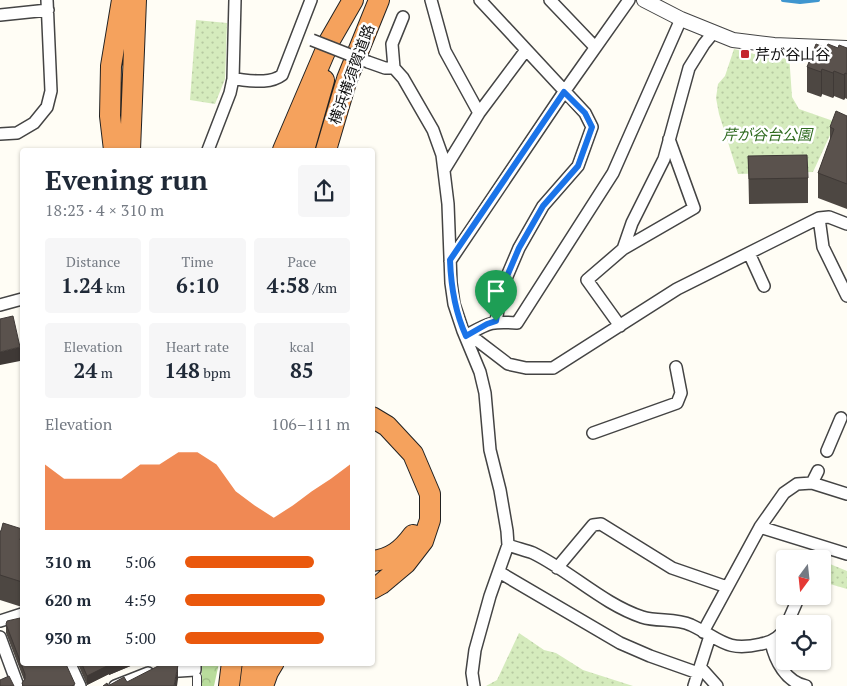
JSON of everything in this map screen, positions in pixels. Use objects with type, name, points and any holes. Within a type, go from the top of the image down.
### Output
[{"type":"highway","points":[[121,148],[110,116],[111,66],[123,0]]},
{"type":"highway","points":[[122,148],[136,0]]},
{"type":"highway","points":[[123,148],[144,66],[146,12],[142,0]]},
{"type":"highway","points":[[284,148],[330,40],[354,0]]},
{"type":"highway","name":"横浜横須賀道路","points":[[305,148],[327,73],[354,0]]},
{"type":"highway","name":"横浜横須賀道路","points":[[327,148],[333,121],[347,79],[379,0]]},
{"type":"highway","points":[[375,419],[387,426],[413,454],[430,494],[430,520],[423,541],[406,563],[375,587]]},
{"type":"highway","points":[[375,430],[399,451],[412,471],[420,491],[420,509],[418,530],[402,550],[384,560],[375,561]]},
{"type":"highway","points":[[225,686],[227,666]]},
{"type":"highway","points":[[229,686],[232,666]]},
{"type":"highway","points":[[250,686],[252,666]]},
{"type":"highway","points":[[263,686],[272,666]]},
{"type":"street","points":[[209,148],[233,79],[235,0]]},
{"type":"street","points":[[233,79],[267,81],[276,80],[282,75],[310,0]]},
{"type":"street","points":[[431,0],[445,51],[479,113]]},
{"type":"street","points":[[480,0],[585,113],[592,127],[578,166],[543,206],[519,248],[502,288],[496,321]]},
{"type":"street","points":[[550,0],[595,47]]},
{"type":"street","points":[[450,260],[595,47],[630,0]]},
{"type":"street","points":[[644,0],[681,19],[733,40],[774,45],[847,48]]},
{"type":"street","points":[[0,15],[48,5],[51,91],[47,107],[34,122],[17,133],[0,134]]},
{"type":"street","points":[[403,17],[392,44],[394,68],[403,78],[433,130],[442,155],[448,204],[451,283],[454,304],[480,372],[485,393],[490,450],[505,514],[508,545],[474,650],[472,673],[474,686]]},
{"type":"street","points":[[466,336],[496,321],[517,323],[613,173],[681,19]]},
{"type":"street","points":[[624,249],[632,222],[664,159],[689,68],[713,33]]},
{"type":"street","points":[[297,35],[385,68],[394,68]]},
{"type":"street","points":[[444,170],[479,113],[526,50]]},
{"type":"street","points":[[620,326],[587,280],[624,249],[694,208],[670,140]]},
{"type":"street","points":[[466,336],[478,341],[508,364],[526,368],[553,368],[677,290],[819,218],[829,217],[847,224]]},
{"type":"street","points":[[819,218],[823,247],[847,296]]},
{"type":"street","points":[[749,253],[764,286]]},
{"type":"street","points":[[0,305],[20,300]]},
{"type":"street","points":[[593,433],[676,403],[681,393],[676,366]]},
{"type":"street","points":[[827,452],[841,418]]},
{"type":"street","points":[[812,483],[818,471]]},
{"type":"street","points":[[694,686],[706,634],[727,587],[760,527],[784,493],[797,484],[812,483],[847,494]]},
{"type":"street","points":[[557,568],[593,525],[601,524],[672,568],[727,587]]},
{"type":"street","points":[[760,527],[847,554]]},
{"type":"street","points":[[508,545],[533,553],[612,602],[643,617],[671,619],[690,624],[732,647],[745,648],[771,642],[776,638]]},
{"type":"street","points":[[499,572],[620,643],[650,656],[699,670],[718,686]]},
{"type":"street","points":[[0,621],[20,615]]},
{"type":"street","points":[[0,637],[18,686]]},
{"type":"street","points":[[771,642],[772,651],[784,674],[800,685],[806,686]]},
{"type":"street","points":[[71,666],[80,686]]},
{"type":"street","points":[[115,686],[147,673],[196,674]]},
{"type":"green space","points":[[196,20],[227,23],[225,79],[215,104],[190,100]]},
{"type":"green space","name":"芹が谷台公園","points":[[734,49],[754,54],[789,54],[792,97],[799,109],[836,122],[813,172],[738,174],[719,114],[716,98],[718,84],[725,76]]},
{"type":"green space","points":[[831,564],[847,571],[847,589],[831,584]]},
{"type":"green space","points":[[519,633],[544,650],[556,653],[583,670],[633,686],[486,686],[497,680]]},
{"type":"green space","points":[[202,666],[218,666],[214,686],[201,686]]},
{"type":"building","points":[[816,44],[826,48],[828,44],[838,48],[839,45],[847,48],[847,74],[845,73],[844,75],[834,71],[833,73],[822,69],[821,72],[807,67]]},
{"type":"building","points":[[836,111],[847,116],[847,184],[818,173],[834,129],[830,127]]},
{"type":"building","points":[[807,155],[808,178],[749,179],[748,156]]},
{"type":"building","points":[[13,316],[20,347],[0,352],[0,319]]},
{"type":"building","points":[[3,523],[20,528],[20,581],[0,575],[1,531]]},
{"type":"building","points":[[20,618],[20,661],[6,624],[7,621]]},
{"type":"building","points":[[22,666],[67,666],[75,684],[72,686],[23,686],[25,674]]},
{"type":"building","points":[[83,666],[107,666],[87,676]]},
{"type":"building","points":[[158,666],[178,666],[174,686],[108,686],[124,677],[127,682]]},
{"type":"building","points":[[9,676],[14,686],[0,686],[0,680]]},
{"type":"waterway","points":[[783,0],[800,2],[818,0]]},
{"type":"place","name":"芹が谷山谷","points":[[745,54]]},
{"type":"route","points":[[564,92],[585,113],[592,127],[578,166],[543,206],[519,248],[502,288],[496,321],[466,336],[454,304],[450,260],[564,92]]}]
